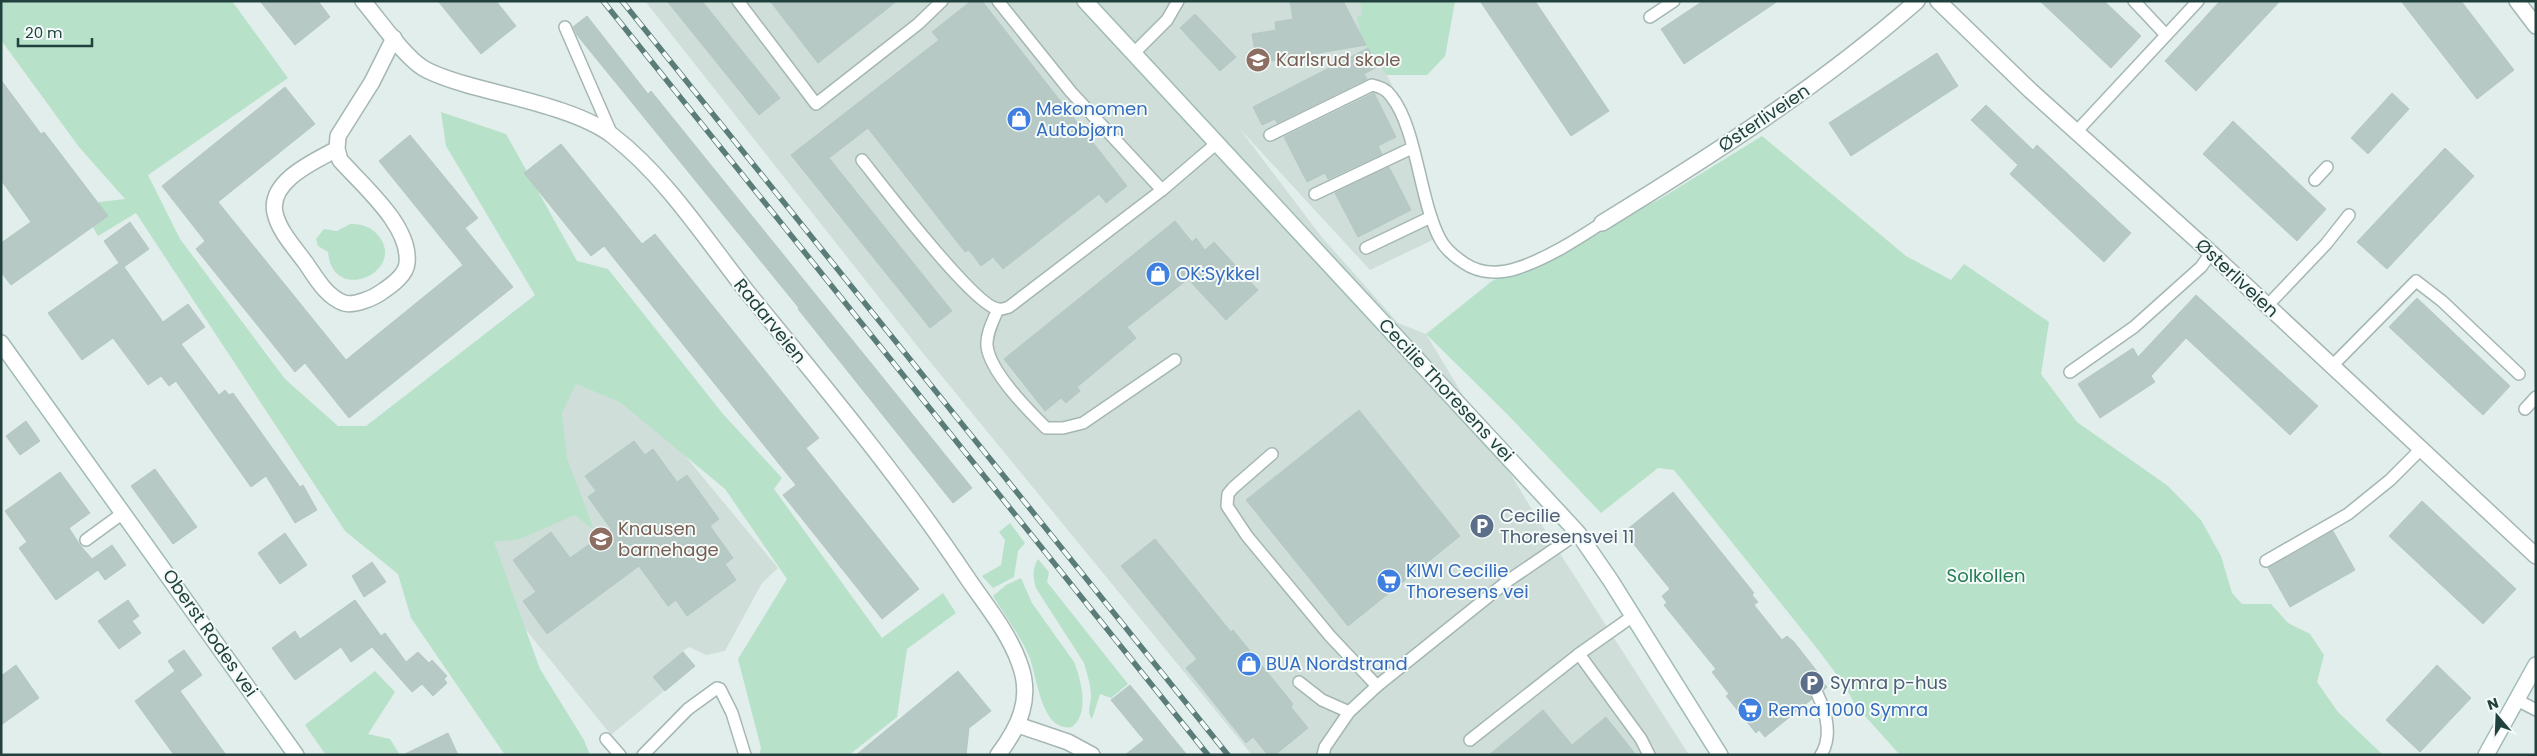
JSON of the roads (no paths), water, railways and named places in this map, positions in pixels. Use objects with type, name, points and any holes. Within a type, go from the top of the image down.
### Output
[{"type":"street","name":"Radarveien","points":[[363,1],[394,38],[423,68],[452,80],[573,115],[591,122],[612,135],[644,164],[698,228],[888,469],[950,552],[998,623],[1019,662],[1026,697],[1018,725],[998,755]]},
{"type":"street","name":"Cecilie Thoresens vei","points":[[1085,1],[1578,533],[1633,616],[1720,755]]},
{"type":"street","name":"Østerliveien","points":[[1602,223],[1792,100],[1852,55],[1917,1]]},
{"type":"street","name":"Østerliveien","points":[[1938,1],[2031,91],[2077,130],[2211,253],[2331,367],[2536,556]]},
{"type":"street","points":[[2517,1],[2536,26]]},
{"type":"street","points":[[337,149],[296,174],[282,188],[275,200],[275,212],[280,226],[322,286],[344,303],[357,303],[381,293],[400,277],[407,264],[404,238],[397,225],[340,160],[337,149],[338,136],[372,82],[394,38]]},
{"type":"street","name":"Oberst Rodes vei","points":[[1,342],[296,755]]},
{"type":"street","points":[[2486,755],[2536,665]]},
{"type":"street","points":[[1018,725],[1068,742],[1092,755]]},
{"type":"lane","points":[[738,1],[816,104],[918,24],[942,1]]},
{"type":"lane","points":[[998,1],[1071,92],[1162,190]]},
{"type":"lane","points":[[1133,54],[1167,20],[1178,1]]},
{"type":"lane","points":[[1650,17],[1674,1]]},
{"type":"lane","points":[[2134,1],[2166,35]]},
{"type":"lane","points":[[2077,130],[2198,1]]},
{"type":"lane","points":[[565,27],[612,135]]},
{"type":"lane","points":[[1270,135],[1372,85],[1382,88],[1391,96],[1401,114],[1431,217],[1440,240],[1448,250],[1470,267],[1485,272],[1518,268],[1574,241],[1602,223]]},
{"type":"lane","points":[[862,160],[932,247],[982,301],[998,309],[1009,307],[1162,190],[1217,143]]},
{"type":"lane","points":[[1315,194],[1412,148]]},
{"type":"lane","points":[[2315,180],[2327,167]]},
{"type":"lane","points":[[2267,306],[2326,244],[2349,215]]},
{"type":"lane","points":[[1366,248],[1431,217]]},
{"type":"lane","points":[[2070,372],[2134,327],[2201,267],[2211,253]]},
{"type":"lane","points":[[2331,367],[2416,281],[2442,301],[2519,374]]},
{"type":"lane","points":[[998,309],[987,337],[987,348],[995,366],[1029,411],[1046,428],[1063,428],[1083,423],[1175,360]]},
{"type":"lane","points":[[2525,409],[2536,397]]},
{"type":"lane","points":[[2266,561],[2348,514],[2390,480],[2421,449]]},
{"type":"lane","points":[[1272,454],[1233,488],[1228,494],[1227,506],[1273,567],[1377,686]]},
{"type":"lane","points":[[86,540],[123,513]]},
{"type":"lane","points":[[1323,755],[1324,747],[1349,712],[1377,686],[1509,580],[1578,533]]},
{"type":"lane","points":[[1470,740],[1579,654],[1633,616]]},
{"type":"lane","points":[[1579,654],[1641,738],[1649,755]]},
{"type":"lane","points":[[1299,682],[1322,700],[1349,712]]},
{"type":"lane","points":[[1812,683],[1822,703],[1827,721],[1825,747],[1821,755]]},
{"type":"lane","points":[[643,755],[688,709],[716,688],[720,689],[732,713],[745,755]]},
{"type":"lane","points":[[2517,700],[2536,710]]},
{"type":"lane","points":[[606,739],[620,755]]},
{"type":"railway","points":[[603,1],[1208,755]]},
{"type":"railway","points":[[622,1],[1228,755]]},
{"type":"place","name":"Karlsrud skole","points":[[1258,60]]},
{"type":"place","name":"Mekonomen Autobjørn","points":[[1019,119]]},
{"type":"place","name":"OK:Sykkel","points":[[1158,274]]},
{"type":"place","name":"Cecilie Thoresensvei 11","points":[[1482,526]]},
{"type":"place","name":"Knausen barnehage","points":[[601,539]]},
{"type":"place","name":"KIWI Cecilie Thoresens vei","points":[[1389,581]]},
{"type":"place","name":"BUA Nordstrand","points":[[1249,664]]},
{"type":"place","name":"Symra p-hus","points":[[1812,683]]},
{"type":"place","name":"Rema 1000 Symra","points":[[1750,710]]},
{"type":"park label","name":"Solkollen","points":[[1986,576]]}]
